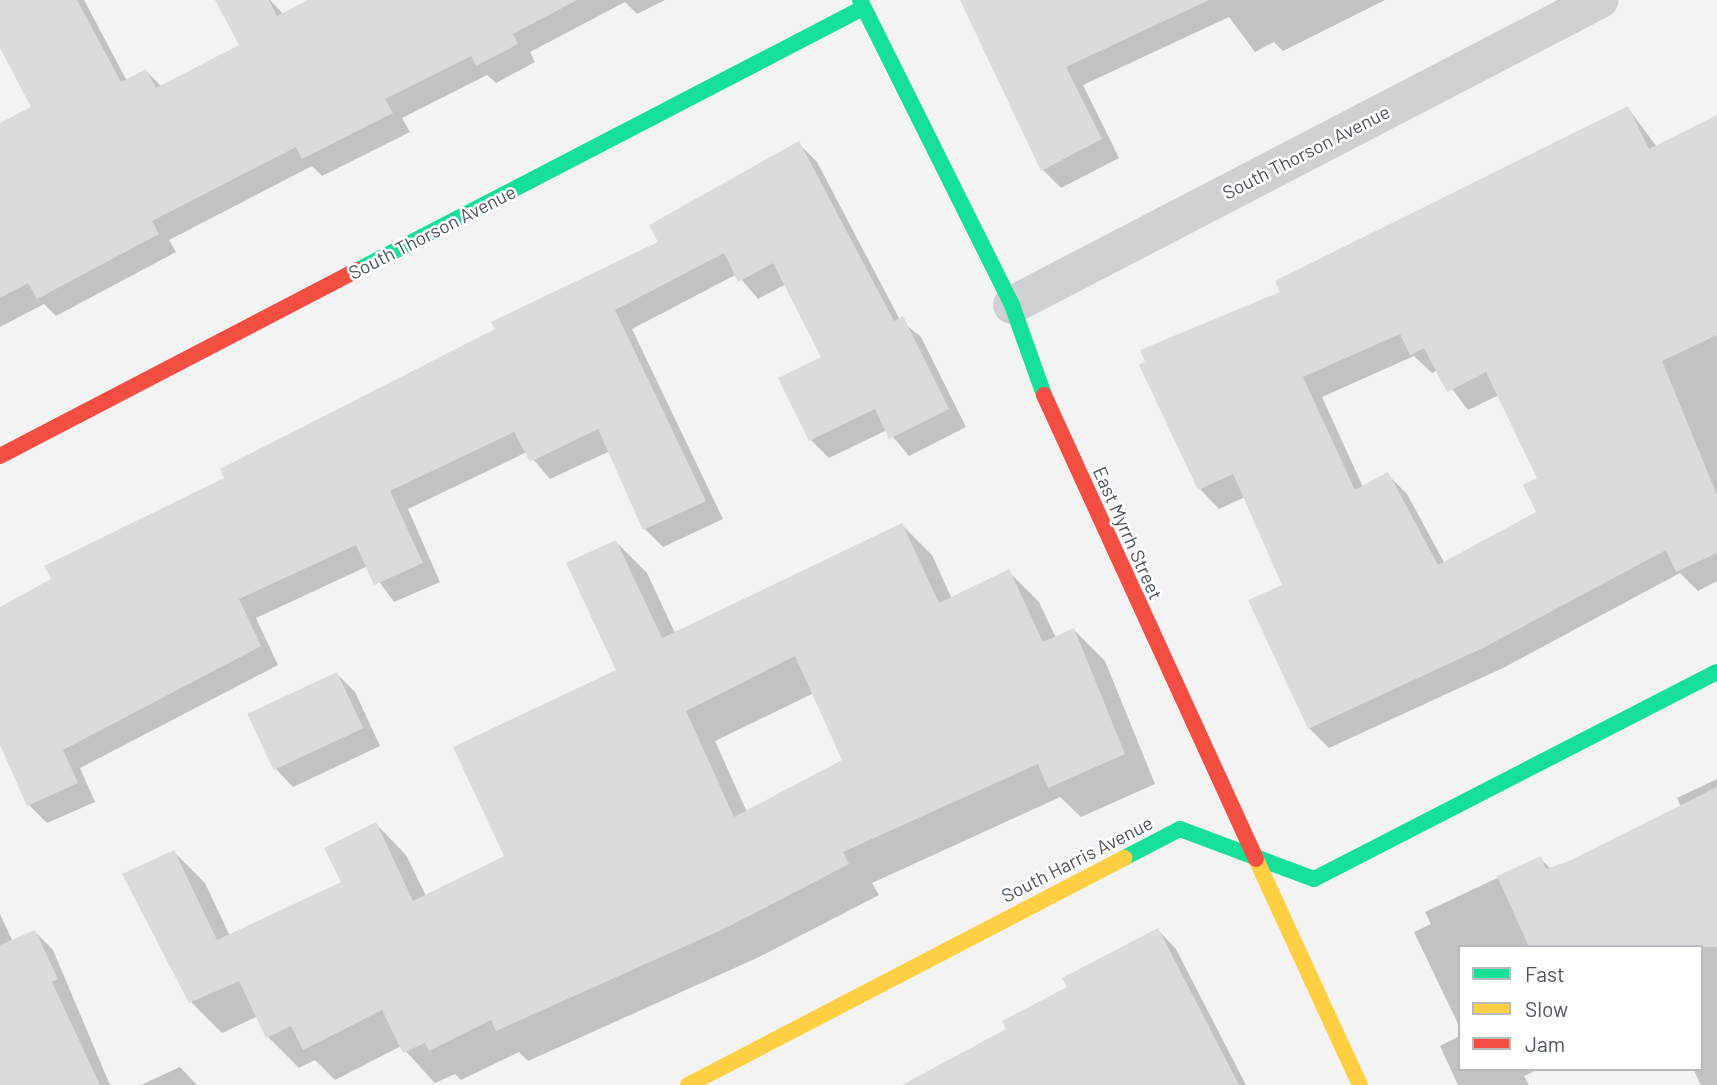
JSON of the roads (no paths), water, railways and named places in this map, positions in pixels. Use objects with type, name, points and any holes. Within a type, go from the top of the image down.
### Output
[{"type":"street","name":"South Thorson Avenue","points":[[1012,305],[1599,0]]},
{"type":"street","name":"South Thorson Avenue","points":[[0,456],[862,4]]},
{"type":"street","name":"East Myrrh Street","points":[[862,4],[1012,305],[1046,402],[1251,855],[1360,1085]]},
{"type":"street","name":"South Harris Avenue","points":[[688,1085],[1180,830],[1314,879],[1717,672]]}]
